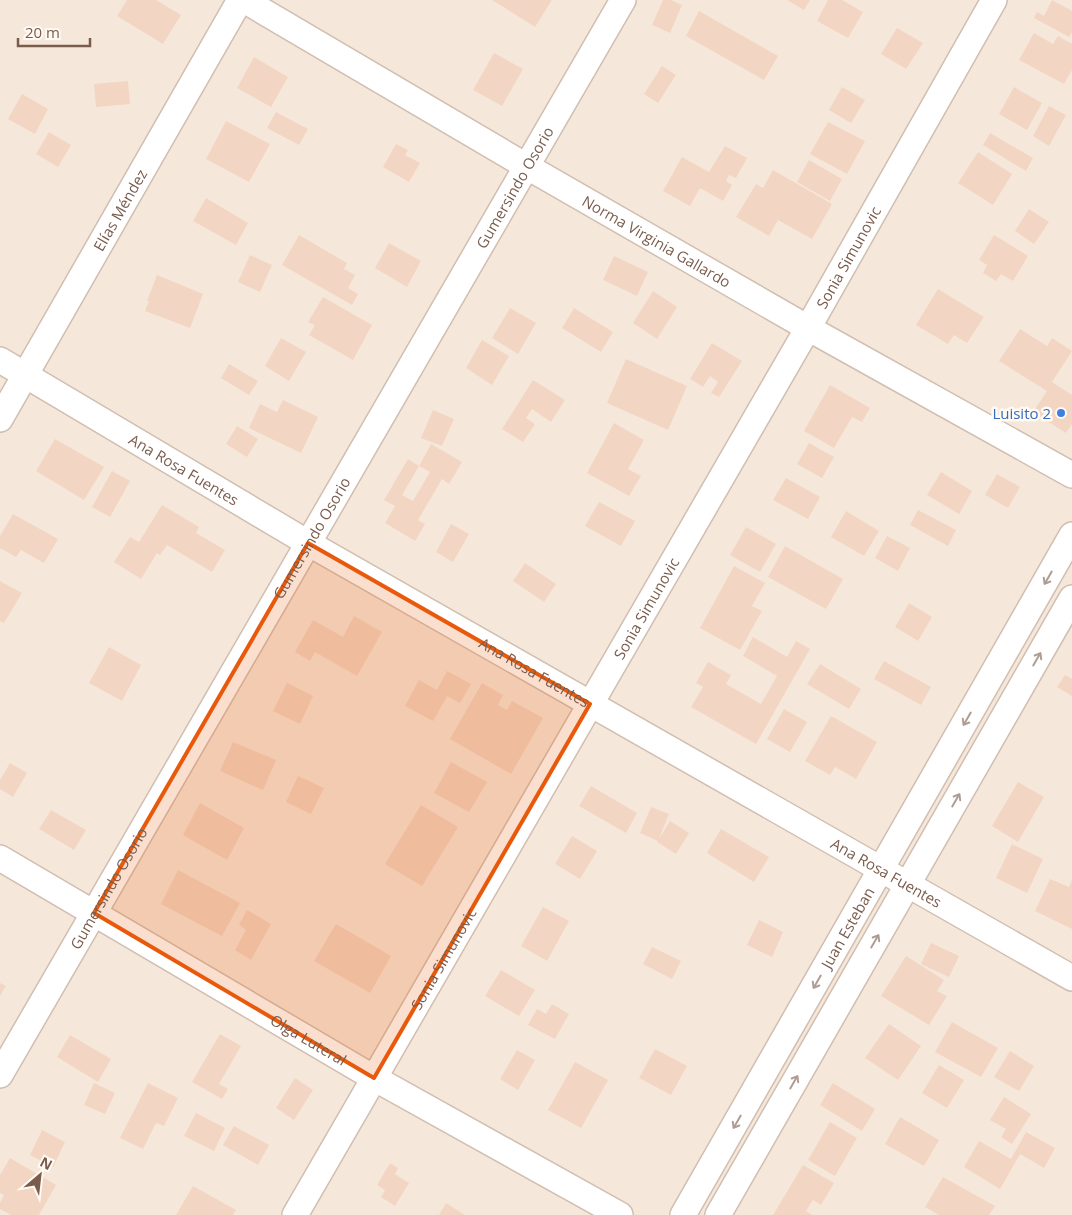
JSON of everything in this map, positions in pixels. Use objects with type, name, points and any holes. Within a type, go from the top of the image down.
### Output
[{"type":"street","name":"Elías Méndez","points":[[0,418],[240,0]]},
{"type":"street","name":"Norma Virginia Gallardo","points":[[244,0],[526,166],[808,328],[1072,475]]},
{"type":"street","name":"Gumersindo Osorio","points":[[0,1076],[622,0]]},
{"type":"street","name":"Sonia Simunovic","points":[[295,1215],[808,328],[994,0]]},
{"type":"street","name":"Ana Rosa Fuentes","points":[[0,360],[308,543],[1072,978]]},
{"type":"street","name":"Juan Esteban","points":[[683,1215],[1072,535]]},
{"type":"street","name":"Juan Esteban","points":[[718,1215],[1072,598]]},
{"type":"street","name":"Olga Luteral","points":[[0,858],[374,1078],[620,1215]]},
{"type":"highlighted area","points":[[308,543],[590,704],[374,1078],[94,913]]},
{"type":"shaded area","points":[[0,0],[1072,0],[1072,1215],[0,1215]]},
{"type":"building","points":[[127,0],[156,0],[181,15],[163,44],[117,16]]},
{"type":"building","points":[[492,0],[552,0],[535,27]]},
{"type":"building","points":[[663,0],[671,0],[682,5],[670,33],[652,25]]},
{"type":"building","points":[[787,0],[810,0],[804,10]]},
{"type":"building","points":[[828,0],[842,0],[863,12],[848,38],[817,21]]},
{"type":"building","points":[[1052,0],[1072,11],[1072,32],[1069,37],[1034,18],[1037,12],[1044,16]]},
{"type":"building","points":[[699,11],[778,56],[764,80],[686,36]]},
{"type":"building","points":[[897,28],[923,43],[906,69],[881,54]]},
{"type":"building","points":[[1034,33],[1053,44],[1058,36],[1072,44],[1072,70],[1064,84],[1019,60]]},
{"type":"building","points":[[494,53],[523,69],[502,106],[473,90]]},
{"type":"building","points":[[254,57],[288,77],[271,107],[237,88]]},
{"type":"building","points":[[662,66],[676,75],[658,103],[644,94]]},
{"type":"building","points":[[128,81],[130,104],[96,107],[94,84]]},
{"type":"building","points":[[842,87],[865,100],[851,123],[829,110]]},
{"type":"building","points":[[1014,87],[1042,103],[1027,130],[999,114]]},
{"type":"building","points":[[22,94],[48,109],[35,134],[8,119]]},
{"type":"building","points":[[1049,106],[1066,115],[1049,146],[1033,136]]},
{"type":"building","points":[[276,112],[308,129],[299,145],[267,128]]},
{"type":"building","points":[[226,121],[270,144],[249,182],[206,159]]},
{"type":"building","points":[[828,122],[865,141],[847,174],[810,154]]},
{"type":"building","points":[[49,132],[71,145],[58,167],[36,154]]},
{"type":"building","points":[[990,133],[1033,158],[1026,171],[983,145]]},
{"type":"building","points":[[396,144],[408,150],[405,155],[420,163],[409,182],[383,167]]},
{"type":"building","points":[[725,146],[747,158],[736,178],[729,175],[726,181],[732,185],[723,201],[700,188],[690,206],[663,191],[682,157],[709,172]]},
{"type":"building","points":[[978,152],[1012,174],[993,205],[958,183]]},
{"type":"building","points":[[809,160],[842,179],[830,201],[797,182]]},
{"type":"building","points":[[773,170],[832,204],[812,239],[778,220],[769,236],[736,217],[756,184],[763,188]]},
{"type":"building","points":[[206,198],[248,223],[236,245],[193,221]]},
{"type":"building","points":[[1029,209],[1049,222],[1034,244],[1015,231]]},
{"type":"building","points":[[299,235],[347,263],[344,269],[355,275],[348,288],[358,294],[352,305],[282,265]]},
{"type":"building","points":[[994,235],[1028,256],[1013,281],[1001,274],[996,281],[983,273],[987,265],[979,260]]},
{"type":"building","points":[[389,243],[421,261],[407,287],[375,268]]},
{"type":"building","points":[[250,255],[272,265],[260,292],[238,282]]},
{"type":"building","points":[[614,256],[648,272],[637,296],[603,280]]},
{"type":"building","points":[[157,275],[203,294],[190,328],[145,311]]},
{"type":"building","points":[[938,289],[984,317],[967,343],[954,335],[948,344],[916,325]]},
{"type":"building","points":[[653,291],[677,307],[657,339],[633,323]]},
{"type":"building","points":[[323,297],[372,325],[353,360],[309,335],[315,325],[308,322]]},
{"type":"building","points":[[510,308],[536,323],[518,354],[492,338]]},
{"type":"building","points":[[574,308],[613,332],[601,352],[562,328]]},
{"type":"building","points":[[1020,329],[1047,346],[1052,338],[1072,351],[1052,382],[1072,395],[1072,424],[1066,433],[1033,412],[1047,391],[999,361]]},
{"type":"building","points":[[281,338],[306,352],[289,381],[265,366]]},
{"type":"building","points":[[482,340],[509,356],[492,385],[466,368]]},
{"type":"building","points":[[712,343],[742,361],[719,397],[711,393],[718,382],[710,376],[703,387],[690,379]]},
{"type":"building","points":[[626,359],[687,386],[668,430],[607,403]]},
{"type":"building","points":[[229,364],[258,381],[249,395],[221,378]]},
{"type":"building","points":[[533,380],[565,400],[551,422],[532,409],[526,418],[535,424],[523,442],[502,429]]},
{"type":"building","points":[[830,385],[870,408],[862,422],[852,417],[834,448],[804,431]]},
{"type":"building","points":[[283,400],[318,417],[301,453],[249,428],[260,404],[277,412]]},
{"type":"building","points":[[433,410],[454,419],[442,446],[421,438]]},
{"type":"building","points":[[614,423],[644,440],[628,469],[641,476],[629,496],[587,473]]},
{"type":"building","points":[[237,426],[258,439],[247,457],[226,444]]},
{"type":"building","points":[[55,439],[104,467],[84,500],[36,471]]},
{"type":"building","points":[[809,443],[834,457],[822,478],[797,464]]},
{"type":"building","points":[[431,444],[462,462],[449,484],[442,479],[418,520],[425,524],[415,541],[385,523],[395,506],[384,500],[408,459],[419,466]],"holes":[[[419,466],[430,472],[413,501],[402,495]]]},
{"type":"building","points":[[112,471],[130,481],[110,517],[92,507]]},
{"type":"building","points":[[941,472],[972,491],[959,514],[927,495]]},
{"type":"building","points":[[997,474],[1020,487],[1008,508],[985,495]]},
{"type":"building","points":[[786,478],[820,497],[808,519],[773,500]]},
{"type":"building","points":[[599,502],[635,521],[621,546],[585,526]]},
{"type":"building","points":[[162,505],[199,527],[196,533],[225,550],[212,572],[167,545],[160,555],[157,553],[141,579],[114,562],[130,537],[139,542]]},
{"type":"building","points":[[918,510],[956,530],[948,546],[910,525]]},
{"type":"building","points":[[846,511],[879,531],[864,556],[831,537]]},
{"type":"building","points":[[13,514],[58,539],[44,563],[21,550],[16,557],[0,548],[0,536]]},
{"type":"building","points":[[451,524],[469,534],[453,562],[436,552]]},
{"type":"building","points":[[746,527],[776,544],[760,572],[730,555]]},
{"type":"building","points":[[887,536],[910,548],[898,571],[875,558]]},
{"type":"building","points":[[785,546],[843,579],[826,609],[768,577]]},
{"type":"building","points":[[525,563],[556,584],[544,602],[513,581]]},
{"type":"building","points":[[734,566],[765,583],[752,606],[762,611],[740,650],[700,628]]},
{"type":"building","points":[[0,581],[22,593],[4,623],[0,621]]},
{"type":"building","points":[[909,603],[932,617],[918,641],[895,627]]},
{"type":"building","points":[[354,616],[382,632],[357,676],[315,652],[310,661],[295,652],[313,620],[343,637]]},
{"type":"building","points":[[753,637],[787,657],[796,641],[810,649],[756,744],[691,707],[703,687],[696,683],[708,662],[731,675],[726,684],[761,704],[777,676],[743,656]]},
{"type":"building","points":[[109,647],[141,665],[122,701],[89,683]]},
{"type":"building","points":[[884,661],[931,687],[921,705],[874,679]]},
{"type":"building","points":[[820,664],[861,689],[849,709],[807,684]]},
{"type":"building","points":[[447,671],[471,684],[460,703],[447,696],[433,721],[405,706],[419,680],[437,690]]},
{"type":"building","points":[[1065,675],[1072,679],[1072,696],[1057,687]]},
{"type":"building","points":[[287,683],[313,696],[300,724],[273,711]]},
{"type":"building","points":[[482,683],[503,695],[498,705],[507,710],[512,701],[543,718],[511,774],[450,739]]},
{"type":"building","points":[[784,709],[807,722],[790,752],[767,739]]},
{"type":"building","points":[[831,716],[877,742],[856,779],[835,767],[830,775],[805,761]]},
{"type":"building","points":[[233,742],[276,760],[263,790],[220,771]]},
{"type":"building","points":[[451,762],[487,782],[469,812],[434,793]]},
{"type":"building","points":[[10,763],[27,773],[13,797],[0,789],[0,780]]},
{"type":"building","points":[[298,776],[324,788],[311,814],[286,802]]},
{"type":"building","points":[[1018,782],[1044,797],[1018,842],[992,826]]},
{"type":"building","points":[[591,786],[637,813],[626,833],[579,806]]},
{"type":"building","points":[[200,803],[244,828],[227,860],[183,835]]},
{"type":"building","points":[[421,805],[458,827],[422,886],[385,864]]},
{"type":"building","points":[[651,807],[669,814],[658,841],[640,833]]},
{"type":"building","points":[[51,810],[86,830],[74,850],[39,829]]},
{"type":"building","points":[[670,821],[689,833],[676,854],[657,842]]},
{"type":"building","points":[[721,829],[769,857],[754,882],[707,853]]},
{"type":"building","points":[[572,836],[597,851],[580,879],[555,864]]},
{"type":"building","points":[[1012,844],[1043,859],[1027,893],[996,878]]},
{"type":"building","points":[[178,870],[240,903],[222,936],[161,904]]},
{"type":"building","points":[[1050,879],[1069,887],[1072,880],[1072,929],[1035,911]]},
{"type":"building","points":[[543,907],[569,921],[547,961],[521,946]]},
{"type":"building","points":[[247,910],[271,924],[251,960],[235,950],[246,930],[239,925]]},
{"type":"building","points":[[759,920],[783,932],[772,957],[747,945]]},
{"type":"building","points":[[336,924],[391,956],[370,993],[314,961]]},
{"type":"building","points":[[931,943],[959,956],[949,977],[921,964]]},
{"type":"building","points":[[652,947],[681,961],[672,979],[643,964]]},
{"type":"building","points":[[906,956],[944,980],[937,991],[947,996],[929,1025],[881,996]]},
{"type":"building","points":[[501,970],[535,990],[519,1016],[485,996]]},
{"type":"building","points":[[0,983],[6,986],[0,996]]},
{"type":"building","points":[[552,1004],[569,1014],[555,1039],[528,1025],[537,1009],[546,1014]]},
{"type":"building","points":[[952,1022],[998,1048],[981,1077],[935,1052]]},
{"type":"building","points":[[889,1024],[921,1046],[898,1080],[865,1058]]},
{"type":"building","points":[[220,1034],[241,1046],[219,1084],[228,1089],[222,1099],[192,1082]]},
{"type":"building","points":[[70,1035],[111,1059],[98,1082],[57,1057]]},
{"type":"building","points":[[655,1049],[687,1066],[671,1095],[639,1078]]},
{"type":"building","points":[[517,1050],[535,1060],[518,1090],[500,1079]]},
{"type":"building","points":[[1010,1051],[1034,1066],[1019,1091],[994,1077]]},
{"type":"building","points":[[575,1062],[608,1080],[581,1128],[548,1110]]},
{"type":"building","points":[[939,1065],[964,1080],[947,1108],[922,1093]]},
{"type":"building","points":[[295,1078],[313,1090],[294,1120],[276,1108]]},
{"type":"building","points":[[94,1083],[115,1093],[105,1114],[84,1105]]},
{"type":"building","points":[[148,1083],[178,1098],[164,1126],[156,1123],[143,1149],[120,1138]]},
{"type":"building","points":[[833,1083],[875,1109],[862,1131],[820,1105]]},
{"type":"building","points":[[1004,1097],[1031,1114],[1012,1144],[1001,1137],[1006,1129],[990,1120]]},
{"type":"building","points":[[196,1113],[225,1128],[214,1151],[184,1136]]},
{"type":"building","points":[[900,1117],[939,1140],[924,1166],[885,1144]]},
{"type":"building","points":[[830,1122],[857,1138],[835,1176],[808,1160]]},
{"type":"building","points":[[234,1126],[269,1145],[258,1165],[223,1145]]},
{"type":"building","points":[[42,1130],[65,1142],[53,1167],[30,1155]]},
{"type":"building","points":[[1026,1132],[1055,1148],[1044,1168],[1020,1154],[1000,1189],[964,1167],[979,1141],[1011,1159]]},
{"type":"building","points":[[10,1158],[56,1185],[39,1215],[11,1215],[0,1209],[0,1203],[4,1195],[0,1193],[0,1175]]},
{"type":"building","points":[[390,1163],[398,1168],[395,1174],[409,1183],[395,1206],[381,1197],[385,1190],[377,1185]]},
{"type":"building","points":[[803,1165],[834,1183],[821,1205],[813,1200],[806,1211],[812,1215],[773,1215]]},
{"type":"building","points":[[943,1177],[995,1206],[989,1215],[939,1215],[925,1207]]},
{"type":"building","points":[[193,1186],[236,1210],[233,1215],[176,1215]]},
{"type":"building","points":[[446,1203],[465,1215],[439,1215]]},
{"type":"place","name":"Luisito 2","points":[[1061,413]]}]
